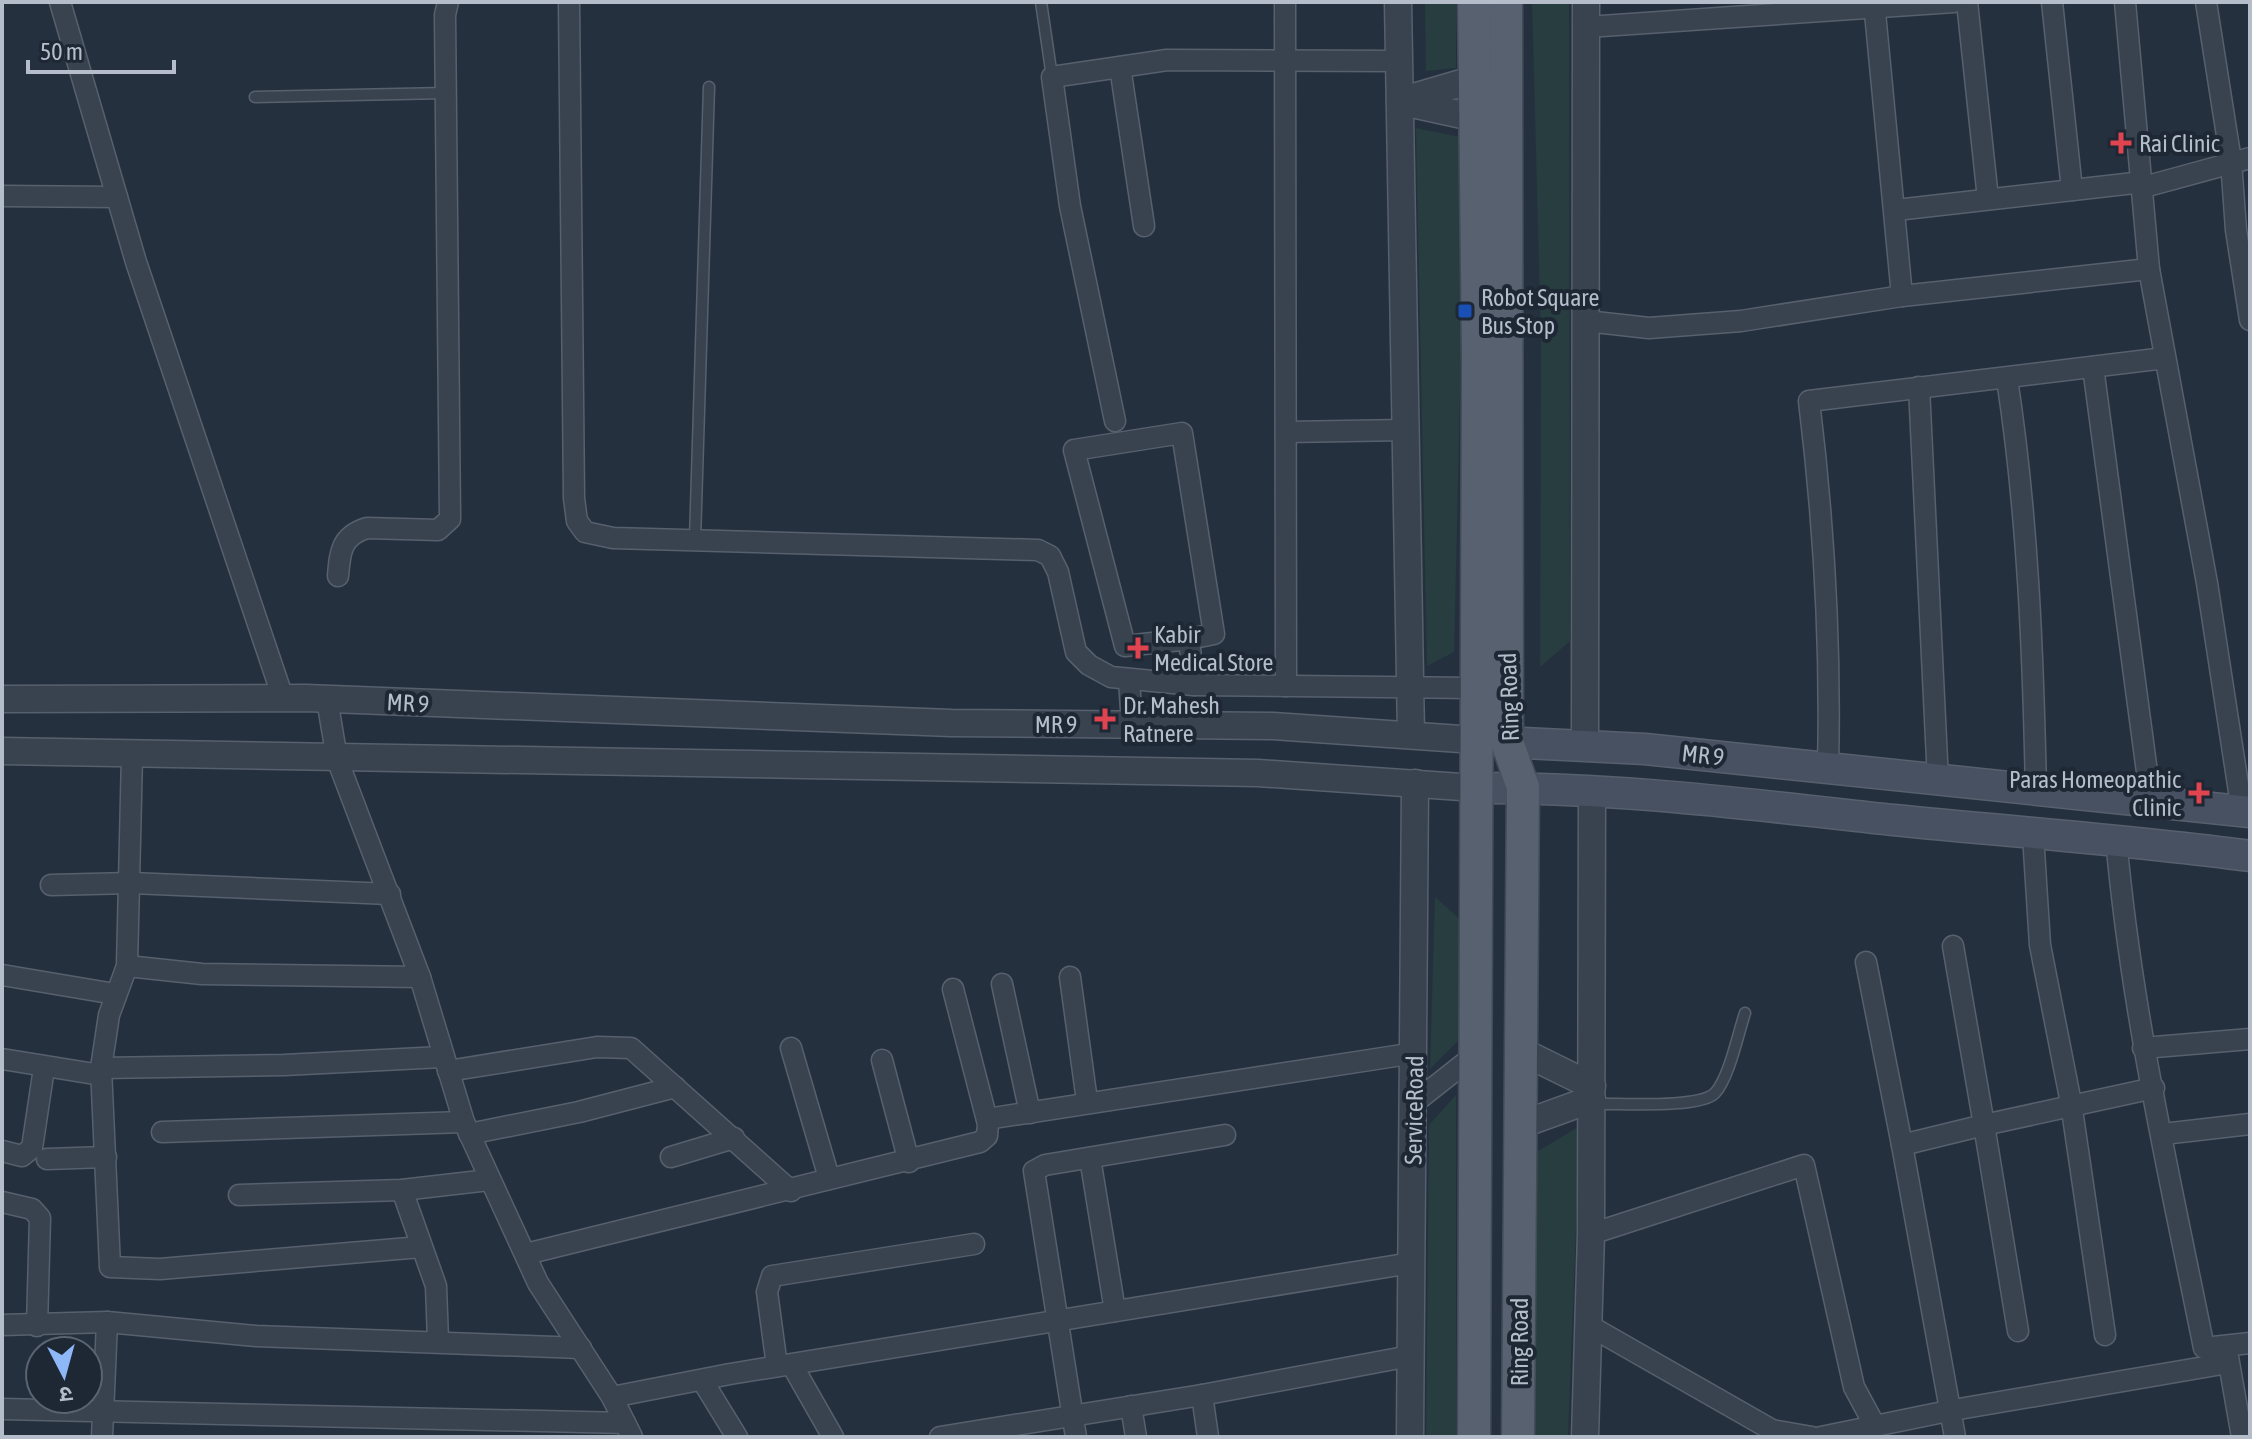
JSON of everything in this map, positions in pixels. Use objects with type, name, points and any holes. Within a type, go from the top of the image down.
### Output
[{"type":"main road","name":"Ring Road","points":[[1474,2],[1474,1437]]},
{"type":"main road","name":"Ring Road","points":[[1506,2],[1507,742],[1523,787],[1518,1437]]},
{"type":"main road","name":"MR 9","points":[[1475,740],[1585,744],[2246,811]]},
{"type":"main road","name":"MR 9","points":[[1476,788],[1592,790],[2033,835],[2116,838],[2250,856]]},
{"type":"street","points":[[67,2],[60,2],[117,197],[283,698]]},
{"type":"street","points":[[338,576],[341,550],[346,538],[356,531],[367,528],[438,530],[450,519],[445,15],[448,2]]},
{"type":"street","points":[[569,2],[574,498],[577,521],[585,532],[594,536],[1038,550],[1050,556],[1058,572],[1076,652],[1089,665],[1111,677],[1194,685],[1475,688]]},
{"type":"street","points":[[1285,2],[1286,686]]},
{"type":"street","points":[[1398,2],[1411,735]]},
{"type":"street","points":[[1585,744],[1587,14],[1954,2]]},
{"type":"street","points":[[1967,2],[1988,199]]},
{"type":"street","points":[[2052,2],[2072,190]]},
{"type":"street","points":[[2125,2],[2144,184],[2149,269],[2246,811]]},
{"type":"street","points":[[2206,2],[2241,159],[2236,230],[2250,320]]},
{"type":"street","points":[[1874,6],[1902,296]]},
{"type":"street","points":[[1115,421],[1070,206],[1052,77],[1167,60],[1399,61]]},
{"type":"street","points":[[1120,67],[1144,226]]},
{"type":"street","points":[[1400,101],[1475,79]]},
{"type":"street","points":[[1400,101],[1476,118]]},
{"type":"street","points":[[1896,210],[2144,184],[2241,159]]},
{"type":"street","points":[[2,196],[117,197]]},
{"type":"street","points":[[1586,321],[1649,328],[1741,321],[1902,296],[2149,269]]},
{"type":"street","points":[[1828,768],[1830,690],[1823,512],[1809,401],[2165,358]]},
{"type":"street","points":[[2093,367],[2151,802]]},
{"type":"street","points":[[2007,379],[2022,476],[2031,603],[2036,791]]},
{"type":"street","points":[[1919,387],[1938,781]]},
{"type":"street","points":[[1286,432],[1406,430]]},
{"type":"street","points":[[1182,433],[1214,634],[1189,639],[1125,646],[1074,450],[1182,433]]},
{"type":"street","points":[[1189,639],[1194,685]]},
{"type":"street","points":[[1129,680],[1132,725]]},
{"type":"street","name":"MR 9","points":[[2,699],[327,699],[951,723],[1273,726],[1475,740]]},
{"type":"street","points":[[104,1412],[516,1430],[628,1430],[612,1397],[538,1283],[466,1128],[420,977],[337,759],[327,699]]},
{"type":"street","name":"MR 9","points":[[2,751],[1243,772],[1476,788]]},
{"type":"street","points":[[132,755],[127,966],[115,994],[101,1072],[110,1267],[160,1269],[421,1247]]},
{"type":"street","name":"ServiceRoad","points":[[1410,1437],[1415,783]]},
{"type":"street","points":[[1585,1437],[1591,1234],[1592,790]]},
{"type":"street","points":[[2033,835],[2040,945],[2071,1103],[2105,1335]]},
{"type":"street","points":[[2116,838],[2123,921],[2143,1048],[2154,1088],[2204,1348],[2228,1355]]},
{"type":"street","points":[[51,885],[131,883],[390,894]]},
{"type":"street","points":[[1953,946],[2018,1331]]},
{"type":"street","points":[[1866,962],[1938,1352],[1953,1410],[1955,1437]]},
{"type":"street","points":[[127,966],[202,974],[420,977]]},
{"type":"street","points":[[2,975],[115,994]]},
{"type":"street","points":[[1070,977],[1087,1101]]},
{"type":"street","points":[[1002,984],[1030,1113]]},
{"type":"street","points":[[526,1254],[791,1191],[829,1178],[909,1162],[980,1142],[987,1136],[987,1119],[953,989]]},
{"type":"street","points":[[2143,1048],[2250,1039]]},
{"type":"street","points":[[2,1059],[44,1068],[101,1072],[284,1065],[445,1064],[622,1045],[644,1056],[791,1191]]},
{"type":"street","points":[[791,1048],[829,1178]]},
{"type":"street","points":[[1521,1051],[1592,1096]]},
{"type":"street","points":[[987,1119],[1087,1101],[1415,1053]]},
{"type":"street","points":[[1414,1103],[1476,1054]]},
{"type":"street","points":[[882,1060],[909,1162]]},
{"type":"street","points":[[2,1151],[22,1156],[32,1148],[44,1068]]},
{"type":"street","points":[[162,1132],[466,1128],[579,1112],[675,1087]]},
{"type":"street","points":[[1902,1145],[2071,1103],[2154,1088]]},
{"type":"street","points":[[1520,1125],[1592,1096]]},
{"type":"street","points":[[2163,1134],[2250,1124]]},
{"type":"street","points":[[1076,1437],[1032,1176],[1040,1167],[1225,1135]]},
{"type":"street","points":[[671,1157],[734,1138]]},
{"type":"street","points":[[47,1159],[106,1157]]},
{"type":"street","points":[[1090,1158],[1115,1311]]},
{"type":"street","points":[[1591,1234],[1804,1165],[1854,1387],[1875,1426]]},
{"type":"street","points":[[239,1195],[402,1190],[489,1180]]},
{"type":"street","points":[[402,1190],[436,1286],[438,1341]]},
{"type":"street","points":[[2,1202],[32,1209],[40,1218],[37,1326]]},
{"type":"street","points":[[833,1437],[784,1366],[767,1292],[772,1276],[974,1244]]},
{"type":"street","points":[[612,1397],[1411,1263]]},
{"type":"street","points":[[2,1325],[107,1322],[256,1336],[581,1348]]},
{"type":"street","points":[[104,1367],[107,1322]]},
{"type":"street","points":[[1588,1325],[1772,1430],[1812,1437]]},
{"type":"street","points":[[1821,1437],[2228,1355],[2250,1343]]},
{"type":"street","points":[[2228,1355],[2242,1437]]},
{"type":"street","points":[[944,1437],[1011,1431],[1072,1415],[1202,1395],[1410,1356]]},
{"type":"street","points":[[702,1380],[737,1437]]},
{"type":"street","points":[[1202,1395],[1208,1437]]},
{"type":"street","points":[[1131,1406],[1136,1437]]},
{"type":"street","points":[[2,1409],[24,1410]]},
{"type":"street","points":[[101,1415],[102,1437]]},
{"type":"lane","points":[[1041,2],[1052,77]]},
{"type":"lane","points":[[695,540],[709,87]]},
{"type":"lane","points":[[255,97],[446,93]]},
{"type":"lane","points":[[1592,1096],[1692,1102],[1710,1097],[1720,1084],[1745,1013]]},
{"type":"green space","points":[[1425,2],[1456,2],[1456,68],[1426,71]]},
{"type":"green space","points":[[1532,2],[1569,2],[1570,641],[1540,667],[1541,338]]},
{"type":"green space","points":[[1416,128],[1466,138],[1454,652],[1427,666]]},
{"type":"green space","points":[[1435,897],[1461,920],[1458,1041],[1430,1069]]},
{"type":"green space","points":[[1456,1095],[1456,1437],[1426,1437],[1429,1125]]},
{"type":"green space","points":[[1580,1126],[1568,1437],[1535,1437],[1535,1153]]},
{"type":"place","name":"Rai Clinic","points":[[2121,143]]},
{"type":"place","name":"Robot Square Bus Stop","points":[[1465,311]]},
{"type":"place","name":"Kabir Medical Store","points":[[1138,648]]},
{"type":"place","name":"Dr. Mahesh Ratnere","points":[[1105,719]]},
{"type":"place","name":"Paras Homeopathic Clinic","points":[[2199,793]]}]
